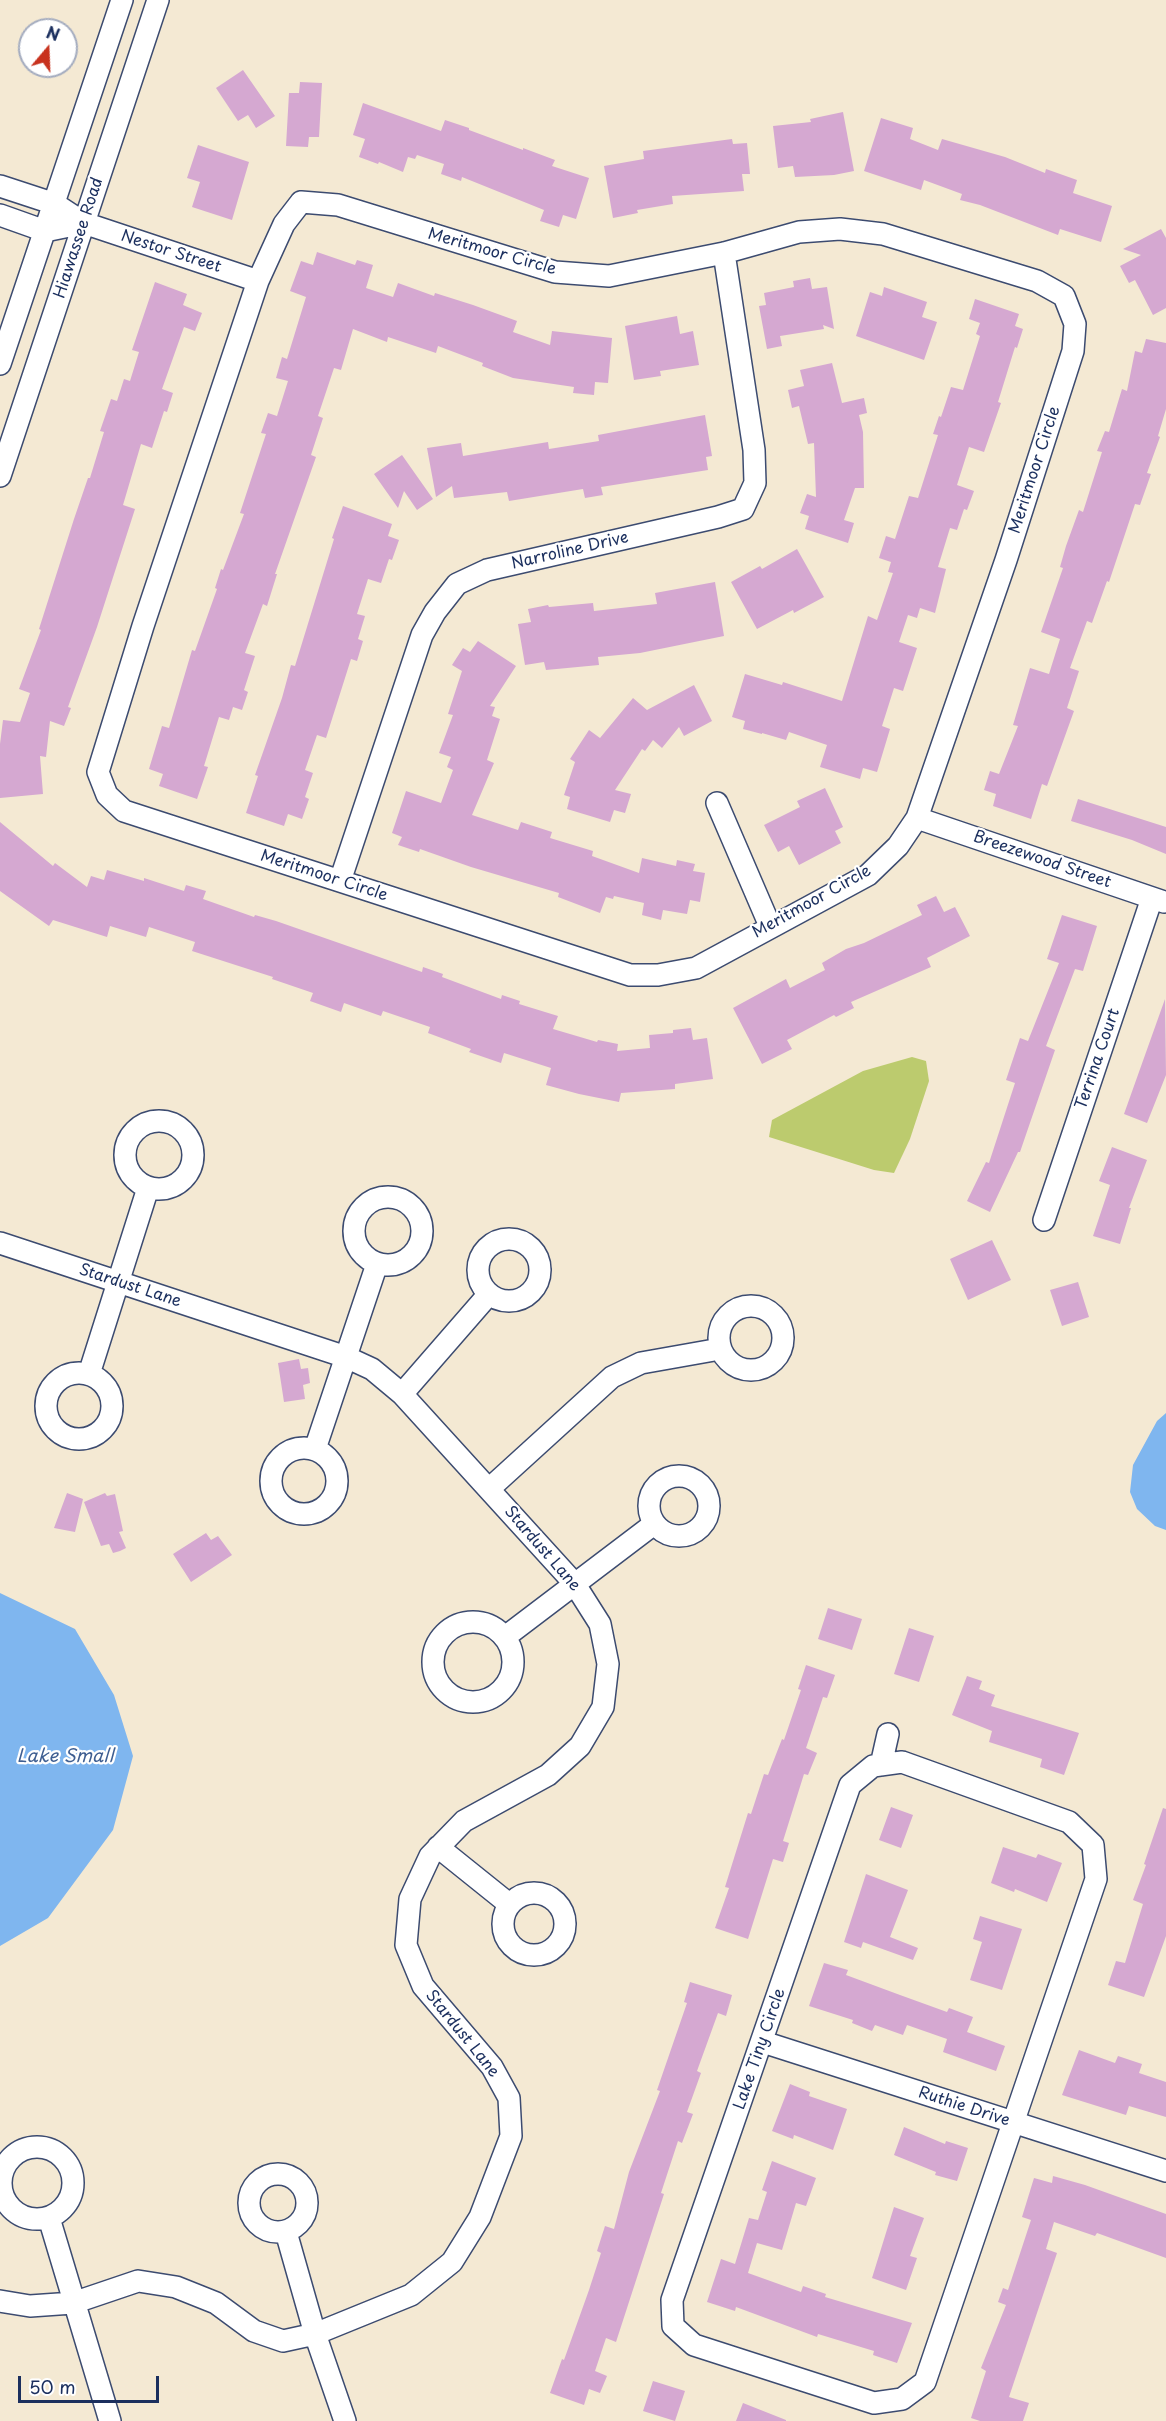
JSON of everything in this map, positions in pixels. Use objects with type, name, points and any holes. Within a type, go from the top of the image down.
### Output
[{"type":"street","name":"Hiawassee Road","points":[[0,364],[122,0]]},
{"type":"street","name":"Hiawassee Road","points":[[0,476],[158,0]]},
{"type":"street","name":"Nestor Street","points":[[0,186],[55,204],[84,223],[258,281]]},
{"type":"street","name":"Meritmoor Circle","points":[[302,202],[338,205],[555,272],[609,276],[724,253],[799,232],[840,229],[883,234],[1037,282],[1064,296],[1075,324],[1073,351],[1006,560],[917,818],[898,846],[868,875],[696,968],[658,975],[630,975],[124,811],[107,795],[98,772],[143,626],[258,281],[284,224],[302,202]]},
{"type":"street","points":[[0,214],[45,231],[84,223]]},
{"type":"street","name":"Narroline Drive","points":[[340,881],[422,635],[435,612],[458,585],[487,570],[718,517],[743,509],[755,483],[754,450],[724,253]]},
{"type":"street","points":[[717,803],[770,926]]},
{"type":"street","name":"Breezewood Street","points":[[917,818],[1159,900]]},
{"type":"street","name":"Terrina Court","points":[[1044,1220],[1159,900]]},
{"type":"street","points":[[89,1374],[148,1188]]},
{"type":"street","name":"Stardust Lane","points":[[0,1243],[346,1357],[372,1369],[402,1394],[574,1583],[600,1624],[608,1664],[603,1707],[580,1746],[548,1775],[464,1821],[430,1856],[410,1899],[406,1945],[423,1986],[492,2067],[509,2098],[511,2136],[480,2217],[452,2262],[411,2295],[315,2334],[283,2341],[254,2331],[216,2303],[176,2287],[138,2281],[73,2303],[30,2306],[0,2301]]},
{"type":"street","points":[[315,1449],[377,1264]]},
{"type":"street","points":[[402,1394],[489,1294]]},
{"type":"street","points":[[489,1489],[612,1377],[641,1363],[720,1349]]},
{"type":"street","points":[[505,1637],[654,1524]]},
{"type":"street","points":[[881,1765],[888,1734]]},
{"type":"street","name":"Lake Tiny Circle","points":[[902,1762],[1069,1822],[1093,1845],[1096,1878],[1015,2123],[925,2382],[902,2399],[874,2403],[694,2345],[673,2326],[672,2300],[850,1785],[873,1766],[881,1765],[902,1762]]},
{"type":"street","points":[[438,1847],[509,1904]]},
{"type":"street","name":"Ruthie Drive","points":[[763,2042],[1166,2171]]},
{"type":"street","points":[[49,2218],[110,2421]]},
{"type":"street","points":[[286,2232],[315,2334],[345,2421]]},
{"type":"green space","points":[[912,1057],[926,1061],[929,1081],[910,1139],[894,1173],[874,1170],[769,1137],[772,1120],[863,1071]]},
{"type":"water","points":[[1166,1413],[1166,1530],[1155,1526],[1137,1509],[1130,1492],[1133,1465],[1157,1421]]},
{"type":"water","name":"Lake Small","points":[[0,1593],[75,1629],[114,1695],[133,1756],[113,1830],[48,1918],[0,1946]]},
{"type":"building","points":[[243,70],[275,116],[256,128],[248,115],[238,121],[216,88]]},
{"type":"building","points":[[300,82],[322,83],[319,137],[309,137],[308,147],[286,146],[289,93],[299,93]]},
{"type":"building","points":[[363,103],[441,131],[445,120],[555,160],[552,166],[589,178],[576,219],[563,215],[559,227],[540,221],[544,210],[462,177],[461,181],[441,174],[444,164],[417,155],[415,159],[408,157],[403,172],[359,157],[365,139],[353,135]]},
{"type":"building","points":[[843,112],[854,171],[834,175],[795,177],[793,166],[778,168],[773,126],[811,122],[810,119]]},
{"type":"building","points":[[881,118],[913,128],[910,139],[938,150],[942,139],[1005,157],[1045,173],[1046,169],[1077,180],[1073,193],[1112,206],[1101,242],[1060,229],[1058,235],[980,205],[960,200],[962,194],[924,180],[921,190],[864,171]]},
{"type":"building","points":[[732,139],[733,144],[747,143],[750,174],[742,174],[744,191],[672,196],[673,204],[637,210],[638,213],[613,218],[604,166],[644,159],[643,151]]},
{"type":"building","points":[[198,145],[249,162],[232,220],[192,207],[200,182],[187,178]]},
{"type":"building","points":[[1161,229],[1166,238],[1166,308],[1153,315],[1135,280],[1129,283],[1120,266],[1141,255],[1123,249]]},
{"type":"building","points":[[317,252],[355,265],[357,260],[373,265],[366,288],[393,297],[398,283],[434,296],[435,293],[517,321],[513,332],[550,345],[552,331],[612,338],[608,383],[595,382],[594,395],[573,393],[574,387],[513,378],[482,366],[483,363],[438,346],[436,353],[388,337],[387,342],[353,329],[341,370],[334,368],[318,416],[323,418],[311,455],[316,457],[275,574],[277,574],[267,606],[263,604],[245,653],[255,656],[244,690],[248,692],[242,710],[233,707],[229,720],[219,717],[204,766],[208,767],[197,799],[159,786],[163,774],[149,769],[162,726],[169,728],[192,650],[195,651],[217,589],[215,588],[221,569],[223,570],[244,514],[240,513],[266,434],[261,433],[268,413],[277,416],[288,381],[276,378],[282,357],[287,359],[306,297],[290,291],[301,261],[313,265]]},
{"type":"building","points":[[810,278],[812,289],[827,287],[834,329],[823,325],[824,329],[780,336],[782,346],[767,349],[759,306],[766,305],[764,293],[794,287],[793,281]]},
{"type":"building","points":[[155,282],[187,294],[183,305],[202,313],[195,331],[184,327],[162,389],[173,393],[167,412],[164,411],[152,448],[141,444],[123,505],[135,509],[97,627],[68,707],[71,708],[64,726],[50,721],[46,757],[40,756],[43,794],[0,798],[0,744],[3,720],[20,722],[30,693],[19,689],[41,630],[39,629],[74,519],[88,478],[90,478],[104,432],[100,431],[111,399],[117,401],[124,379],[130,381],[139,352],[132,350]]},
{"type":"building","points":[[884,287],[927,302],[922,317],[937,322],[924,360],[856,336],[870,292],[882,296]]},
{"type":"building","points":[[975,299],[1019,314],[1015,326],[1023,329],[1017,348],[1015,347],[998,402],[1001,403],[984,452],[969,447],[957,485],[974,491],[967,510],[964,509],[957,530],[950,528],[938,567],[946,569],[935,613],[920,608],[917,618],[908,615],[899,642],[917,648],[903,691],[894,688],[882,726],[890,729],[877,772],[863,768],[860,779],[820,767],[827,745],[789,732],[786,740],[743,729],[745,721],[732,717],[745,674],[782,685],[783,682],[842,701],[868,616],[877,620],[893,573],[888,572],[891,562],[879,558],[886,536],[895,539],[909,496],[918,498],[938,435],[933,434],[951,387],[963,390],[980,336],[976,334],[980,323],[969,319]]},
{"type":"building","points":[[677,316],[680,334],[693,331],[699,365],[660,371],[661,376],[634,380],[625,326]]},
{"type":"building","points":[[1146,339],[1166,343],[1166,409],[1158,436],[1160,437],[1147,473],[1151,474],[1140,505],[1135,504],[1109,582],[1107,581],[1092,623],[1087,621],[1070,668],[1079,671],[1067,708],[1074,711],[1047,786],[1042,784],[1031,819],[993,806],[996,794],[984,790],[990,771],[999,774],[1018,726],[1013,725],[1030,668],[1049,674],[1060,639],[1041,632],[1063,568],[1060,567],[1066,546],[1079,510],[1083,512],[1102,452],[1097,451],[1105,431],[1109,432],[1122,389],[1127,391],[1135,351],[1142,353]]},
{"type":"building","points":[[832,363],[842,403],[864,398],[867,413],[859,415],[863,432],[864,488],[855,488],[844,520],[854,523],[848,543],[805,529],[809,516],[800,513],[807,494],[816,497],[814,443],[808,444],[799,406],[792,408],[788,390],[804,386],[800,370]]},
{"type":"building","points":[[705,415],[712,456],[706,457],[708,470],[601,487],[603,495],[585,498],[583,489],[509,501],[507,492],[454,498],[452,486],[436,497],[427,448],[461,443],[463,456],[548,442],[549,449],[599,441],[598,435]]},
{"type":"building","points":[[402,455],[433,499],[417,510],[404,491],[398,508],[374,474]]},
{"type":"building","points":[[343,506],[392,524],[388,536],[399,540],[392,560],[389,559],[381,583],[368,579],[357,614],[365,616],[358,639],[363,641],[357,661],[351,659],[326,738],[317,735],[305,770],[313,773],[305,797],[309,799],[302,819],[288,814],[284,826],[246,813],[258,776],[255,775],[291,665],[295,666]]},
{"type":"building","points":[[797,549],[824,597],[757,629],[731,582],[760,566],[762,569]]},
{"type":"building","points":[[715,582],[724,636],[640,653],[598,657],[599,665],[546,670],[544,662],[525,665],[518,624],[531,622],[528,609],[548,605],[549,607],[593,603],[594,611],[657,604],[655,593]]},
{"type":"building","points":[[478,641],[516,666],[490,706],[495,707],[492,716],[500,719],[487,760],[494,763],[472,815],[518,830],[521,822],[552,832],[550,838],[593,851],[592,856],[639,873],[642,858],[676,866],[677,860],[695,864],[693,871],[705,873],[700,902],[690,900],[687,914],[663,910],[661,920],[642,915],[644,903],[614,896],[613,899],[606,897],[600,913],[558,897],[559,893],[420,849],[419,852],[398,845],[402,837],[392,833],[406,791],[441,803],[453,770],[447,767],[451,757],[439,753],[453,715],[448,714],[462,671],[452,665],[463,648],[470,652]]},
{"type":"building","points":[[694,685],[712,721],[684,736],[679,727],[662,748],[653,740],[645,751],[642,749],[615,790],[631,794],[625,813],[614,810],[610,822],[567,809],[570,797],[564,795],[575,762],[570,759],[589,730],[600,738],[633,698],[647,710]]},
{"type":"building","points":[[825,788],[843,827],[835,831],[841,843],[799,865],[789,846],[778,852],[764,825],[800,807],[797,801]]},
{"type":"building","points":[[1078,799],[1166,827],[1166,854],[1132,840],[1071,821]]},
{"type":"building","points":[[0,822],[53,866],[55,863],[87,887],[91,876],[104,880],[107,870],[144,881],[144,878],[184,891],[186,885],[206,891],[203,899],[254,917],[255,915],[276,921],[422,972],[423,967],[443,974],[442,977],[501,999],[502,995],[520,1001],[519,1004],[558,1016],[553,1029],[597,1042],[598,1040],[618,1044],[617,1051],[650,1048],[649,1035],[673,1033],[673,1030],[691,1028],[693,1040],[707,1038],[713,1079],[675,1084],[675,1089],[621,1093],[619,1102],[579,1094],[546,1085],[551,1068],[504,1053],[501,1063],[469,1052],[471,1049],[428,1033],[430,1027],[383,1011],[381,1016],[344,1003],[341,1012],[310,1001],[313,993],[272,979],[273,977],[192,951],[195,942],[149,927],[146,937],[110,926],[107,937],[53,920],[49,926],[0,891]]},
{"type":"building","points":[[936,896],[944,912],[955,907],[970,936],[927,958],[931,967],[851,1002],[854,1008],[836,1017],[834,1015],[787,1040],[792,1049],[762,1064],[733,1008],[786,979],[790,988],[825,970],[822,963],[846,949],[864,943],[922,915],[917,905]]},
{"type":"building","points":[[1062,915],[1097,926],[1083,971],[1075,969],[1046,1046],[1055,1050],[1020,1152],[990,1212],[967,1201],[986,1162],[989,1163],[1015,1083],[1006,1080],[1020,1038],[1028,1041],[1059,963],[1047,959]]},
{"type":"building","points":[[1165,999],[1166,1075],[1147,1123],[1124,1114]]},
{"type":"building","points":[[1112,1147],[1147,1160],[1129,1208],[1131,1208],[1120,1244],[1093,1236],[1110,1185],[1099,1181]]},
{"type":"building","points":[[992,1240],[1011,1280],[968,1300],[950,1259]]},
{"type":"building","points":[[1078,1282],[1089,1317],[1062,1326],[1050,1290]]},
{"type":"building","points":[[299,1359],[301,1369],[308,1368],[310,1383],[303,1385],[305,1399],[284,1402],[278,1363]]},
{"type":"building","points":[[67,1493],[83,1499],[75,1532],[54,1528]]},
{"type":"building","points":[[105,1493],[107,1496],[115,1494],[123,1531],[119,1532],[126,1548],[113,1553],[109,1544],[101,1546],[84,1502]]},
{"type":"building","points":[[206,1533],[211,1540],[218,1536],[232,1555],[191,1582],[173,1554]]},
{"type":"building","points":[[828,1608],[862,1619],[852,1650],[818,1639]]},
{"type":"building","points":[[909,1628],[934,1636],[919,1682],[894,1674]]},
{"type":"building","points":[[806,1665],[835,1675],[827,1698],[823,1697],[806,1748],[817,1753],[808,1775],[804,1774],[783,1841],[789,1843],[783,1862],[773,1859],[748,1939],[715,1928],[729,1888],[725,1887],[748,1813],[751,1814],[764,1774],[768,1775],[782,1739],[784,1740],[801,1690],[798,1689]]},
{"type":"building","points":[[967,1676],[982,1681],[979,1689],[995,1695],[991,1706],[1079,1733],[1064,1775],[1040,1767],[1042,1759],[989,1742],[992,1731],[952,1715]]},
{"type":"building","points":[[891,1807],[913,1815],[901,1848],[879,1840]]},
{"type":"building","points":[[1163,1808],[1166,1809],[1166,1936],[1144,1997],[1108,1985],[1116,1961],[1125,1963],[1143,1904],[1133,1900]]},
{"type":"building","points":[[1003,1847],[1036,1858],[1038,1854],[1062,1863],[1047,1902],[1015,1889],[1014,1892],[991,1883]]},
{"type":"building","points":[[866,1874],[908,1890],[890,1937],[918,1948],[913,1960],[863,1942],[861,1948],[844,1942]]},
{"type":"building","points":[[980,1916],[1022,1929],[1002,1990],[970,1980],[982,1942],[973,1939]]},
{"type":"building","points":[[824,1963],[848,1970],[846,1975],[900,1995],[947,2012],[949,2008],[973,2017],[967,2032],[1005,2046],[996,2071],[943,2052],[947,2039],[907,2025],[903,2035],[875,2025],[872,2031],[852,2023],[853,2020],[809,2006]]},
{"type":"building","points":[[690,1982],[732,1995],[726,2016],[718,2013],[697,2071],[701,2073],[687,2112],[693,2114],[682,2143],[678,2141],[661,2193],[664,2194],[616,2342],[606,2338],[595,2371],[607,2376],[600,2393],[589,2389],[584,2405],[550,2393],[589,2290],[601,2253],[597,2251],[605,2226],[614,2229],[629,2172],[660,2091],[657,2090],[687,2003],[684,2002]]},
{"type":"building","points":[[1079,2050],[1115,2063],[1118,2056],[1142,2064],[1139,2073],[1166,2082],[1166,2117],[1129,2106],[1126,2115],[1062,2095]]},
{"type":"building","points":[[790,2084],[810,2092],[809,2096],[847,2109],[833,2150],[794,2135],[793,2139],[772,2131]]},
{"type":"building","points":[[904,2127],[945,2144],[946,2141],[968,2148],[957,2181],[935,2175],[936,2172],[894,2155]]},
{"type":"building","points":[[772,2161],[816,2178],[806,2206],[796,2203],[782,2250],[757,2243],[748,2273],[801,2292],[803,2286],[826,2294],[825,2297],[912,2323],[897,2363],[873,2355],[874,2351],[818,2334],[817,2337],[736,2307],[735,2311],[707,2302],[721,2259],[735,2264],[749,2218],[758,2220],[767,2192],[762,2190]]},
{"type":"building","points":[[1053,2176],[1166,2214],[1166,2258],[1097,2233],[1095,2236],[1054,2222],[1046,2249],[1057,2253],[1009,2397],[1029,2403],[1023,2421],[980,2421],[971,2418],[986,2371],[981,2368],[1006,2305],[998,2302],[1003,2288],[1008,2290],[1031,2220],[1022,2217],[1034,2178],[1052,2183]]},
{"type":"building","points":[[894,2207],[924,2218],[910,2256],[917,2258],[906,2290],[872,2278]]},
{"type":"building","points":[[653,2381],[685,2391],[675,2421],[643,2411]]},
{"type":"building","points":[[743,2403],[786,2420],[786,2421],[736,2421]]}]
